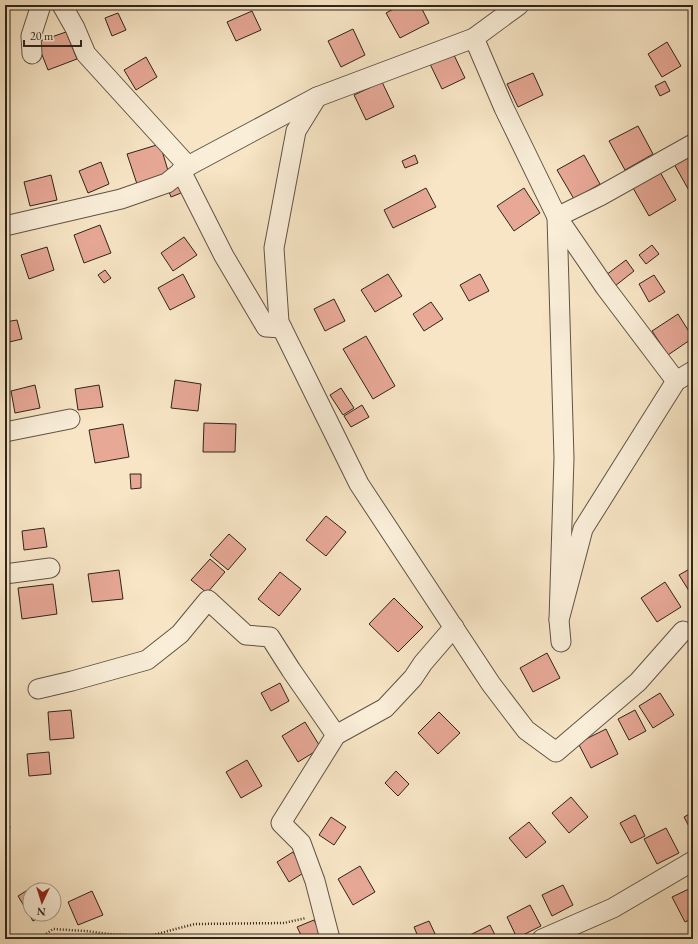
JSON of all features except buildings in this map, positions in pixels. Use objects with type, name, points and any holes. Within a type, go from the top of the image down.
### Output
[{"type":"street","points":[[32,54],[31,36],[41,5]]},
{"type":"street","points":[[62,5],[75,28],[86,54],[184,168],[224,256],[266,328],[282,328]]},
{"type":"street","points":[[5,226],[121,199],[167,183],[184,168],[316,97],[474,38],[519,5]]},
{"type":"street","points":[[474,38],[504,108],[556,217],[605,288],[676,381]]},
{"type":"street","points":[[316,97],[296,131],[274,248],[279,322],[359,484],[491,684],[526,730],[556,752],[638,682],[683,631]]},
{"type":"street","points":[[556,217],[600,196],[693,144]]},
{"type":"street","points":[[556,217],[564,458],[559,620],[561,642]]},
{"type":"street","points":[[559,620],[584,529],[676,381],[693,371]]},
{"type":"street","points":[[5,432],[70,419]]},
{"type":"street","points":[[5,574],[50,568]]},
{"type":"street","points":[[38,689],[147,660],[180,634],[208,600],[246,635],[270,637],[336,735]]},
{"type":"street","points":[[330,939],[315,881],[301,843],[281,823],[336,735],[385,708],[454,627]]},
{"type":"street","points":[[542,939],[613,908],[693,861]]},
{"type":"path","points":[[39,939],[53,929],[149,936],[195,924],[284,923],[324,914]]}]
